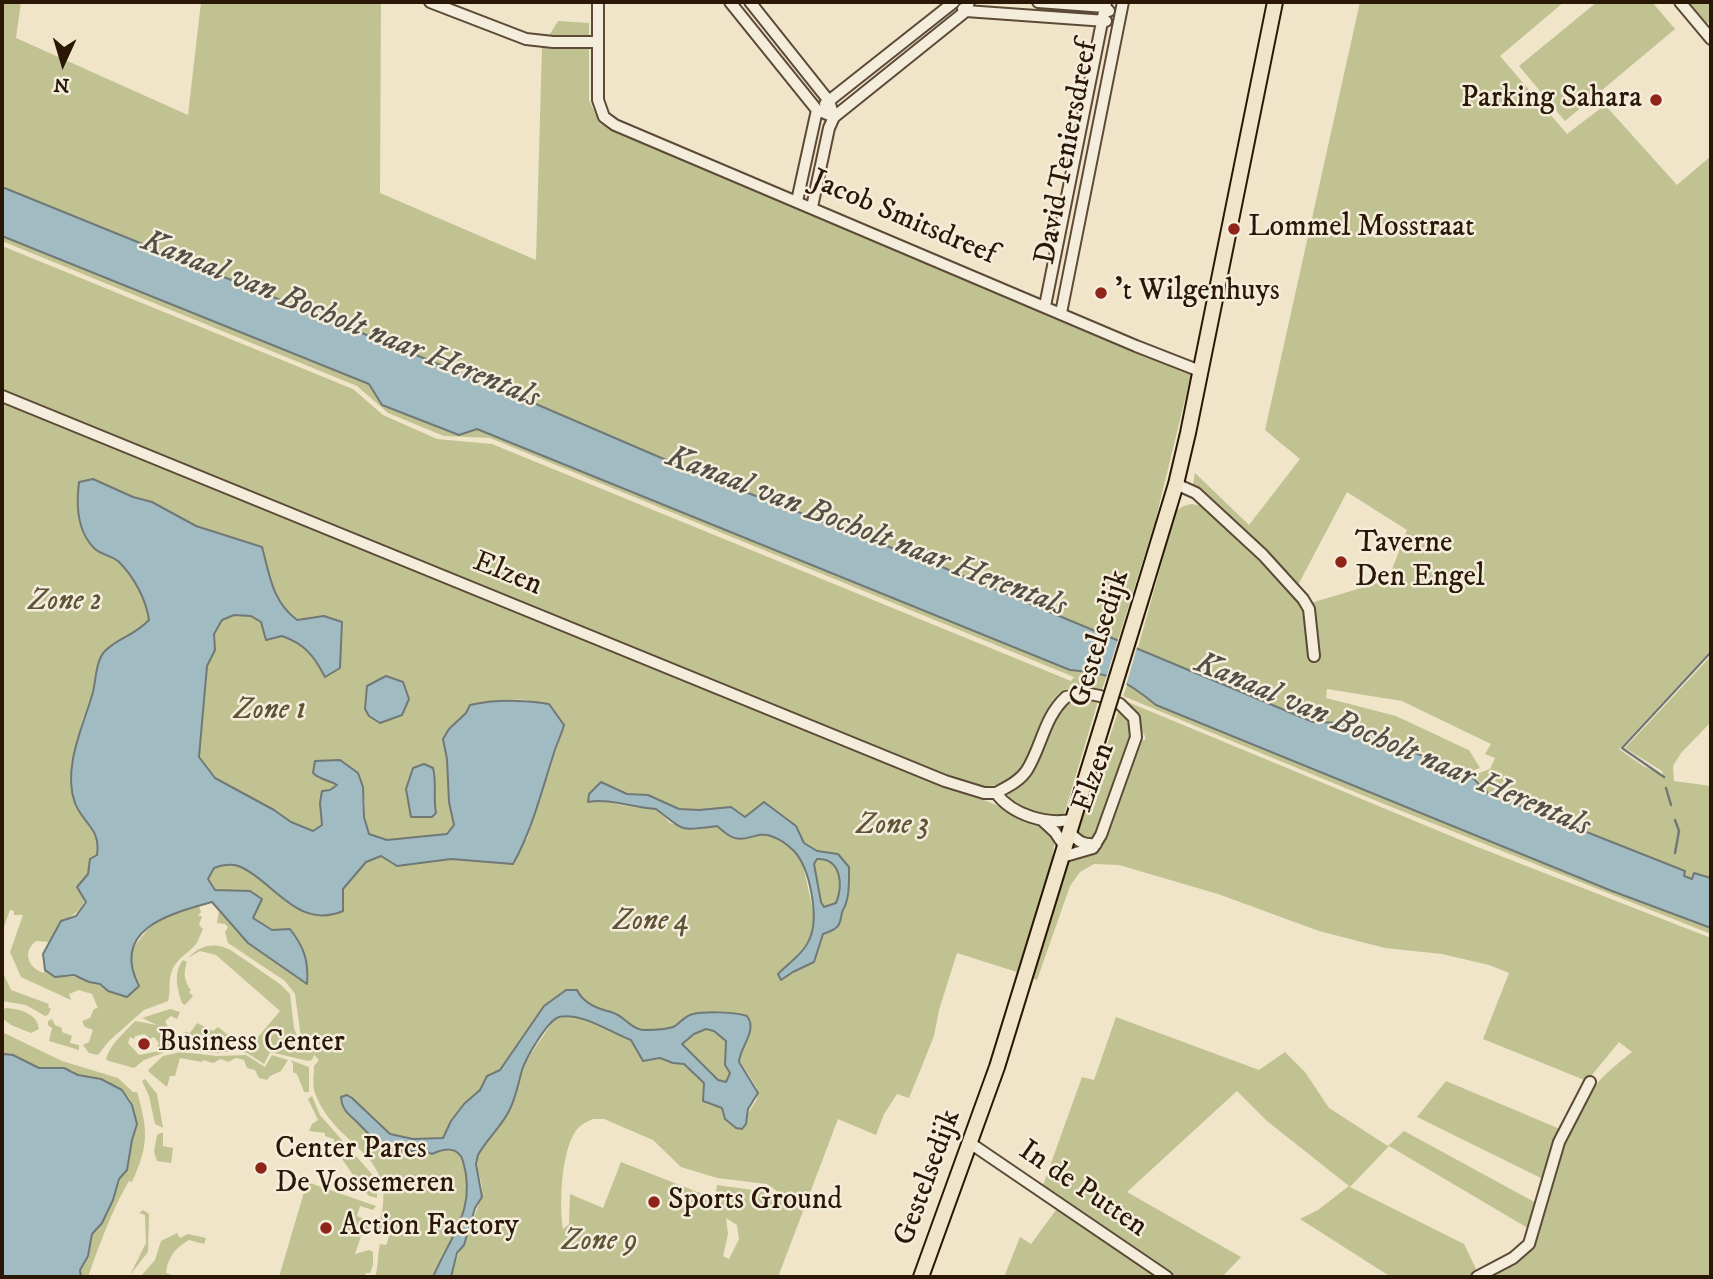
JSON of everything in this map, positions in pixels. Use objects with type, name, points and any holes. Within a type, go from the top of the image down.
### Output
[{"type":"main road","name":"Gestelsedijk","points":[[921,1277],[1020,995],[1176,484],[1275,2]]},
{"type":"street","points":[[430,2],[526,39],[553,42],[598,42],[598,2]]},
{"type":"street","points":[[730,2],[817,110],[834,117]]},
{"type":"street","points":[[750,2],[829,101],[834,117]]},
{"type":"street","points":[[797,201],[817,110],[953,2],[967,7],[1102,22],[1119,19]]},
{"type":"street","points":[[1038,2],[1105,5],[1119,19]]},
{"type":"street","name":"David Teniersdreef","points":[[1060,313],[1123,2]]},
{"type":"street","points":[[1680,2],[1708,35]]},
{"type":"street","name":"David Teniersdreef","points":[[1045,306],[1105,5]]},
{"type":"street","points":[[812,207],[829,128],[834,117],[967,7]]},
{"type":"street","name":"Jacob Smitsdreef","points":[[598,42],[598,100],[604,117],[615,125],[1200,371]]},
{"type":"street","name":"Elzen","points":[[2,396],[945,781],[984,793],[996,793],[1012,784],[1026,771],[1050,716],[1066,697],[1085,693],[1120,704],[1134,718],[1136,737],[1096,844],[1084,852],[1042,820]]},
{"type":"street","points":[[1176,484],[1196,493],[1263,555],[1303,599],[1309,609],[1314,656]]},
{"type":"street","name":"Elzen","points":[[996,793],[1003,803],[1042,820],[1056,822],[1068,839],[1096,844]]},
{"type":"street","points":[[1477,1277],[1513,1258],[1529,1244],[1559,1142],[1590,1082]]},
{"type":"street","name":"In de Putten","points":[[970,1143],[1167,1277]]},
{"type":"green space","points":[[2,2],[21,2],[16,38],[188,115],[201,2],[381,2],[380,193],[536,260],[542,47],[558,21],[589,23],[589,100],[600,124],[1191,375],[1155,522],[1118,640],[942,567],[701,475],[522,398],[2,187]]},
{"type":"green space","points":[[1360,2],[1564,2],[1500,56],[1567,134],[1605,105],[1677,185],[1711,156],[1711,650],[1619,749],[1643,766],[1663,775],[1662,771],[1625,748],[1711,656],[1711,722],[1681,753],[1673,766],[1674,781],[1711,786],[1711,878],[1694,873],[1692,879],[1683,876],[1685,871],[1488,793],[1474,775],[1490,769],[1495,758],[1485,754],[1491,744],[1402,701],[1327,689],[1326,698],[1396,716],[1469,750],[1480,768],[1472,771],[1345,723],[1313,722],[1138,648],[1176,511],[1189,504],[1203,507],[1304,605],[1388,580],[1407,530],[1347,492],[1297,587],[1245,531],[1193,484],[1195,473],[1249,525],[1300,459],[1265,430]]},
{"type":"green space","points":[[1597,2],[1652,2],[1675,29],[1565,121],[1519,66]]},
{"type":"green space","points":[[1688,2],[1711,2],[1711,21],[1707,24]]},
{"type":"green space","points":[[2,236],[370,384],[382,405],[459,435],[477,429],[1070,670],[1104,673],[1107,675],[1101,692],[1079,687],[1063,691],[1052,701],[1025,765],[1010,780],[978,787],[2,391],[2,246],[353,389],[383,415],[437,439],[492,444],[1071,681],[1074,677],[490,438],[444,436],[388,413],[357,386],[2,241]]},
{"type":"green space","points":[[2,401],[1011,811],[1039,823],[1055,839],[1051,867],[1017,972],[957,953],[939,1010],[934,1036],[909,1098],[897,1094],[884,1114],[876,1135],[838,1119],[778,1277],[451,1277],[481,1199],[478,1155],[511,1108],[524,1064],[554,1020],[564,1017],[583,1019],[631,1040],[637,1053],[650,1061],[660,1058],[684,1064],[704,1083],[703,1098],[707,1104],[722,1108],[728,1123],[738,1129],[757,1099],[757,1088],[739,1060],[751,1022],[747,1016],[695,1013],[671,1027],[642,1030],[636,1029],[624,1018],[588,1003],[577,991],[566,990],[542,1009],[500,1069],[489,1074],[480,1090],[464,1104],[443,1138],[413,1139],[390,1134],[347,1095],[341,1097],[347,1112],[383,1145],[433,1154],[454,1150],[461,1156],[467,1177],[465,1207],[455,1235],[433,1277],[375,1277],[380,1244],[386,1245],[389,1237],[377,1230],[383,1204],[382,1184],[375,1168],[337,1128],[315,1093],[314,1066],[319,1060],[314,1055],[312,1060],[308,1061],[270,1052],[264,1064],[247,1053],[238,1051],[216,1053],[177,1050],[185,1032],[190,1033],[197,1023],[213,1031],[218,1027],[238,1043],[246,1037],[253,1043],[280,1011],[216,955],[200,951],[188,958],[203,947],[214,945],[232,951],[290,994],[298,1039],[313,1053],[301,1038],[295,994],[285,981],[228,943],[225,932],[228,927],[217,923],[219,911],[235,930],[298,979],[272,930],[252,917],[262,898],[250,891],[215,890],[208,879],[214,868],[240,866],[259,880],[343,890],[366,862],[381,856],[412,865],[430,860],[451,859],[489,862],[527,839],[564,725],[547,710],[526,700],[470,705],[467,713],[449,729],[443,739],[454,825],[447,834],[387,840],[369,834],[358,773],[340,760],[316,761],[319,779],[327,779],[338,785],[330,790],[322,825],[313,831],[290,822],[274,810],[215,778],[198,757],[207,665],[215,650],[214,634],[222,620],[234,615],[252,616],[305,647],[313,656],[324,616],[297,620],[289,612],[273,587],[262,546],[196,526],[152,502],[133,497],[93,479],[77,498],[85,535],[93,547],[117,560],[130,574],[142,596],[149,620],[138,631],[119,641],[97,668],[74,756],[72,782],[75,803],[99,843],[97,856],[90,859],[88,888],[83,904],[78,911],[61,921],[50,942],[36,941],[32,945],[29,959],[34,967],[43,973],[45,970],[55,977],[83,979],[97,983],[108,991],[130,968],[132,949],[153,923],[199,906],[201,912],[198,916],[202,916],[199,925],[203,929],[196,944],[173,969],[168,1001],[144,1010],[109,1041],[98,1055],[89,1053],[83,1045],[89,1042],[93,1030],[85,1027],[82,1021],[90,1018],[94,1009],[98,1008],[92,994],[79,990],[69,994],[71,1000],[21,977],[10,952],[23,915],[14,915],[14,911],[10,910],[2,932]],"holes":[[[409,784],[435,788],[436,813],[406,790]],[[615,787],[627,794],[649,795],[679,809],[731,807],[746,818],[765,803],[796,826],[804,843],[817,851],[838,854],[844,910],[837,929],[823,934],[814,962],[793,972],[796,957],[810,939],[815,918],[802,862],[793,850],[769,835],[733,838],[717,826],[694,830],[670,823],[656,809],[621,805],[589,794],[595,789]],[[593,1119],[604,1119],[653,1140],[681,1167],[717,1178],[767,1184],[781,1194],[717,1185],[715,1196],[705,1195],[621,1162],[603,1208],[570,1194],[569,1224],[563,1229],[561,1206],[565,1162],[572,1137],[583,1124]],[[726,1218],[737,1225],[739,1239],[729,1259],[723,1256],[728,1234]]]},
{"type":"green space","points":[[1128,683],[1156,705],[1612,891],[1711,928],[1711,934],[1384,804],[1123,696]]},
{"type":"green space","points":[[1082,696],[1098,701],[1064,815],[1044,816],[1011,803],[1009,790],[1040,736],[1059,711]]},
{"type":"green space","points":[[1123,700],[1475,846],[1711,938],[1711,1277],[1489,1277],[1519,1261],[1533,1246],[1557,1162],[1573,1121],[1600,1080],[1632,1052],[1619,1042],[1587,1081],[1483,1039],[1509,973],[1489,965],[1442,954],[1385,948],[1319,931],[1218,894],[1119,865],[1094,864],[1080,872],[1070,886],[1037,980],[1031,978],[1066,865],[1101,845],[1138,741],[1145,740]]},
{"type":"green space","points":[[1119,709],[1132,723],[1131,733],[1097,835],[1091,840],[1081,839],[1078,833]]},
{"type":"green space","points":[[817,859],[832,863],[840,881],[836,903],[824,907],[814,864]]},
{"type":"green space","points":[[183,960],[187,962],[185,977],[191,990],[189,992],[193,996],[185,1005],[182,1003],[177,981]]},
{"type":"green space","points":[[2,971],[11,990],[49,1004],[51,1009],[48,1015],[45,1016],[26,1005],[2,1001]]},
{"type":"green space","points":[[6,1008],[31,1016],[39,1029],[31,1033],[11,1025],[2,1018],[2,1010]]},
{"type":"green space","points":[[170,1009],[180,1012],[177,1019],[171,1016],[165,1021],[168,1027],[175,1029],[173,1032],[180,1036],[174,1049],[144,1060],[134,1068],[106,1059],[114,1043],[135,1021],[157,1025],[142,1018]],"holes":[[[145,1034],[150,1039],[154,1037],[159,1043],[159,1051],[139,1055],[128,1043],[130,1037],[134,1039],[135,1036]]]},
{"type":"green space","points":[[1116,1017],[1259,1070],[1285,1052],[1305,1072],[1329,1108],[1388,1146],[1404,1131],[1538,1204],[1531,1230],[1389,1146],[1350,1187],[1464,1244],[1477,1271],[1467,1277],[1391,1277],[1300,1219],[1318,1210],[1349,1186],[1267,1121],[1237,1091],[1127,1192],[1241,1257],[1222,1277],[1172,1277],[1042,1188],[1082,1077],[1094,1080]]},
{"type":"green space","points":[[52,1019],[55,1025],[62,1028],[62,1032],[72,1036],[70,1043],[79,1045],[79,1050],[49,1041],[52,1028],[48,1021]]},
{"type":"green space","points":[[703,1030],[713,1031],[726,1041],[725,1065],[730,1073],[726,1082],[718,1080],[683,1046],[683,1041]]},
{"type":"green space","points":[[2,1032],[62,1061],[118,1078],[133,1092],[137,1092],[145,1127],[142,1158],[132,1182],[129,1181],[111,1216],[88,1277],[81,1277],[80,1270],[88,1256],[92,1234],[102,1223],[113,1200],[119,1178],[127,1170],[136,1129],[130,1099],[122,1090],[101,1079],[78,1075],[72,1070],[39,1068],[13,1055],[2,1055]]},
{"type":"green space","points":[[181,1052],[217,1056],[246,1055],[265,1067],[272,1055],[288,1060],[281,1071],[267,1080],[259,1078],[255,1070],[247,1068],[244,1060],[236,1058],[228,1062],[221,1059],[213,1063],[180,1058],[175,1076],[170,1076],[167,1087],[148,1070],[163,1056]]},
{"type":"green space","points":[[290,1060],[309,1067],[309,1092],[304,1092]]},
{"type":"green space","points":[[145,1079],[157,1094],[163,1128],[155,1124],[149,1096],[142,1081]]},
{"type":"green space","points":[[1446,1081],[1560,1129],[1545,1180],[1417,1117]]},
{"type":"green space","points":[[312,1096],[320,1115],[377,1180],[377,1198],[369,1196],[358,1184],[353,1187],[353,1175],[338,1153],[340,1144],[334,1143],[334,1139],[325,1136],[325,1133],[309,1131],[312,1124],[318,1120],[308,1099]]},
{"type":"green space","points":[[163,1133],[163,1146],[173,1148],[171,1163],[157,1161],[154,1152],[157,1135]]},
{"type":"green space","name":"Action Factory","points":[[307,1182],[376,1206],[373,1210],[360,1206],[357,1216],[371,1222],[368,1235],[361,1236],[355,1254],[369,1250],[373,1252],[373,1265],[365,1277],[279,1277]]},
{"type":"green space","points":[[1059,1206],[1161,1277],[1004,1277],[1020,1237],[1031,1244]]},
{"type":"green space","points":[[143,1210],[149,1214],[148,1252],[130,1275],[146,1243],[145,1215],[139,1213]]},
{"type":"green space","points":[[177,1233],[180,1238],[188,1234],[206,1238],[204,1244],[189,1240],[173,1254],[166,1273],[178,1277],[140,1277],[155,1260],[161,1241]]},
{"type":"water","name":"Kanaal van Bocholt naar Herentals","points":[[2,187],[522,398],[701,475],[942,567],[1313,722],[1345,723],[1472,777],[1488,793],[1685,871],[1684,876],[1692,879],[1694,873],[1711,878],[1711,928],[1612,891],[1156,705],[1116,679],[1097,673],[1070,670],[477,429],[459,435],[382,405],[369,384],[2,236]]},
{"type":"water","points":[[93,479],[133,497],[152,502],[196,526],[262,547],[273,587],[289,613],[297,620],[324,616],[342,622],[340,668],[325,677],[313,657],[303,647],[282,636],[266,640],[261,622],[251,616],[234,615],[222,620],[214,634],[215,650],[207,666],[199,757],[215,778],[291,822],[313,831],[322,825],[322,791],[337,785],[313,773],[315,761],[340,760],[358,773],[363,787],[364,817],[369,834],[387,840],[447,834],[454,825],[443,739],[449,729],[466,713],[470,705],[509,701],[549,704],[564,725],[531,825],[513,864],[451,859],[397,866],[381,856],[366,862],[343,889],[343,911],[327,915],[300,910],[241,867],[227,865],[214,868],[208,879],[215,890],[250,891],[262,899],[253,918],[272,930],[290,929],[304,955],[307,984],[248,943],[212,902],[162,919],[148,927],[138,938],[132,951],[132,967],[139,986],[127,997],[74,975],[55,977],[45,970],[43,954],[61,921],[76,916],[86,902],[77,887],[88,874],[90,859],[97,855],[98,846],[94,832],[75,803],[71,775],[98,664],[110,646],[138,630],[149,620],[142,596],[130,574],[117,560],[95,549],[84,535],[78,509],[79,482]]},
{"type":"water","points":[[386,676],[403,682],[409,699],[402,715],[380,723],[369,716],[365,709],[367,686]]},
{"type":"water","points":[[424,764],[433,768],[436,813],[432,817],[411,817],[406,789],[413,768]]},
{"type":"water","points":[[601,782],[627,794],[648,795],[679,809],[731,807],[745,817],[764,802],[796,826],[804,843],[817,851],[838,854],[849,867],[848,896],[839,924],[835,929],[823,934],[814,962],[781,980],[778,974],[804,948],[813,929],[813,905],[808,880],[794,851],[771,836],[739,839],[717,826],[684,828],[656,809],[605,801],[588,802],[589,794]],"holes":[[[817,859],[825,860],[836,868],[840,889],[836,903],[824,907],[814,864]]]},
{"type":"water","points":[[566,990],[577,990],[591,1005],[616,1014],[643,1030],[672,1027],[698,1013],[747,1016],[750,1033],[739,1062],[758,1093],[748,1109],[746,1124],[742,1129],[736,1128],[725,1119],[722,1108],[703,1101],[704,1083],[684,1064],[660,1058],[643,1061],[631,1040],[587,1020],[559,1017],[543,1032],[532,1049],[509,1111],[478,1155],[476,1164],[482,1197],[475,1208],[464,1245],[457,1253],[451,1277],[433,1277],[464,1208],[467,1193],[461,1156],[454,1150],[432,1154],[394,1149],[381,1144],[347,1112],[341,1097],[347,1095],[352,1098],[390,1134],[413,1139],[443,1138],[451,1121],[464,1104],[480,1090],[487,1076],[500,1070],[544,1006]],"holes":[[[706,1029],[714,1031],[726,1041],[725,1065],[730,1073],[726,1082],[718,1080],[682,1044],[694,1034]]]},
{"type":"water","points":[[4,1054],[13,1055],[39,1068],[64,1068],[78,1075],[101,1079],[122,1090],[132,1105],[137,1124],[127,1170],[119,1179],[102,1223],[92,1234],[88,1256],[80,1270],[81,1277],[2,1277]]},
{"type":"pier","points":[[1119,636],[1138,644],[1126,686],[1106,678]]},
{"type":"waterway","points":[[1664,777],[1622,748],[1711,652]]},
{"type":"waterway","points":[[1666,788],[1671,805]]},
{"type":"waterway","points":[[1675,820],[1679,831],[1675,853]]},
{"type":"place","name":"Parking Sahara","points":[[1656,100]]},
{"type":"place","name":"Lommel Mosstraat","points":[[1234,229]]},
{"type":"place","name":"'t Wilgenhuys","points":[[1101,293]]},
{"type":"place","name":"Taverne Den Engel","points":[[1341,562]]},
{"type":"place","name":"Business Center","points":[[144,1044]]},
{"type":"place","name":"Center Parcs De Vossemeren","points":[[261,1168]]},
{"type":"place","name":"Sports Ground","points":[[654,1202]]},
{"type":"place","name":"Action Factory","points":[[326,1228]]},
{"type":"park label","name":"Zone 2","points":[[65,603]]},
{"type":"park label","name":"Zone 1","points":[[270,712]]},
{"type":"park label","name":"Zone 3","points":[[893,827]]},
{"type":"park label","name":"Zone 4","points":[[651,923]]},
{"type":"park label","name":"Zone 9","points":[[600,1243]]}]
